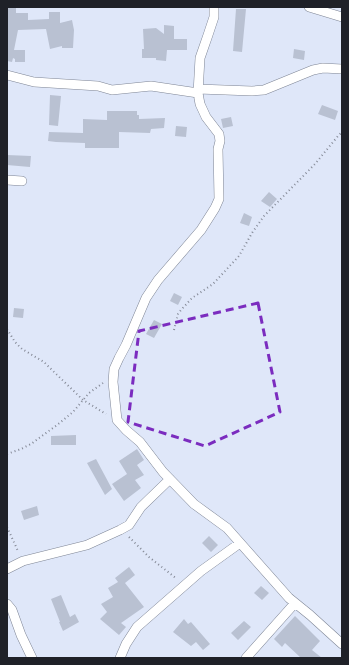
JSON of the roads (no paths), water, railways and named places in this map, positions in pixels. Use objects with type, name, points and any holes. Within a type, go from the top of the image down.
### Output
[{"type":"street","points":[[214,7],[214,17],[200,58],[198,91],[200,104],[206,117],[219,134],[219,199],[202,230],[158,280],[146,298],[126,346],[114,370],[115,409],[117,420],[140,442],[170,479],[194,504],[227,528],[288,598],[342,644]]},
{"type":"street","points":[[309,7],[342,17]]},
{"type":"street","points":[[7,75],[34,82],[98,86],[112,90],[152,86],[198,91],[252,91],[264,90],[313,70],[323,68],[342,69]]},
{"type":"street","points":[[7,180],[22,181]]},
{"type":"street","points":[[7,569],[23,562],[87,545],[120,530],[129,524],[141,507],[170,479]]},
{"type":"street","points":[[120,658],[126,644],[137,627],[184,585],[240,543]]},
{"type":"street","points":[[246,658],[295,603]]},
{"type":"street","points":[[7,604],[12,610],[21,635],[32,658]]}]
